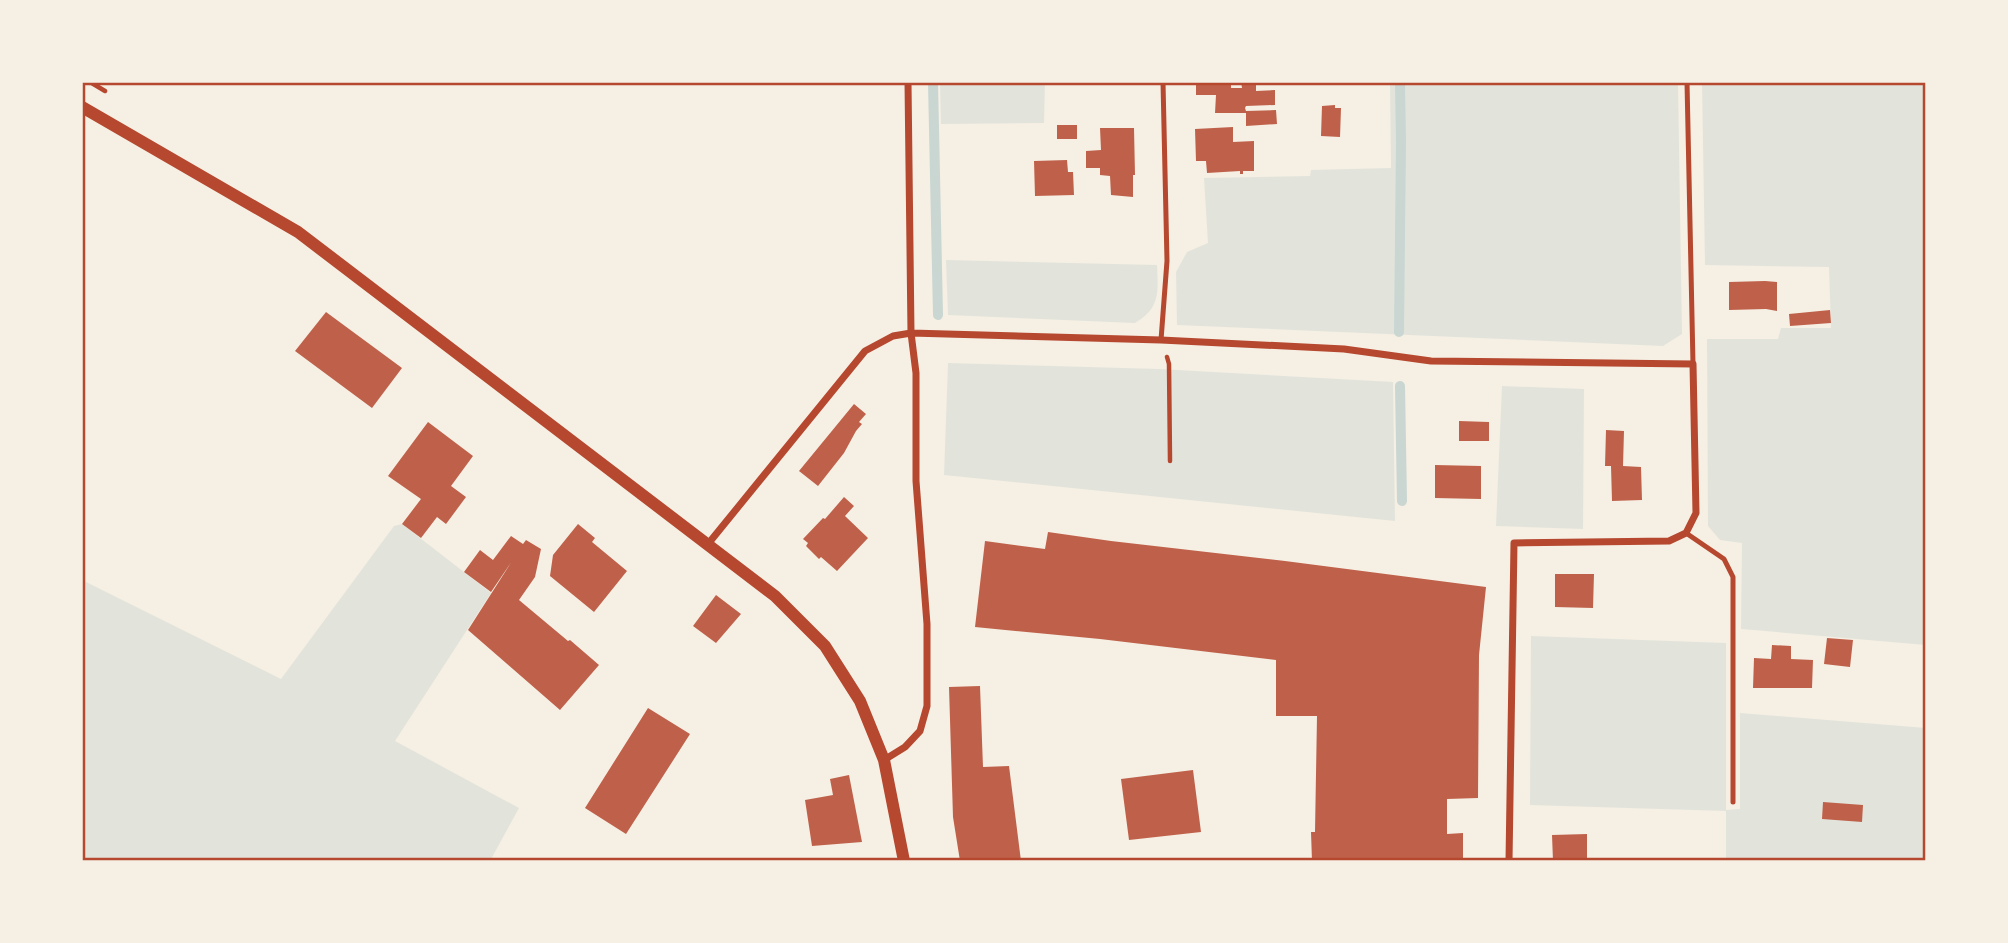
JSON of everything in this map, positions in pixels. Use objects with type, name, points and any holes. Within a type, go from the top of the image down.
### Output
[{"type":"street","points":[[884,760],[905,747],[920,731],[927,706],[928,624],[916,481],[916,373],[911,333],[908,82]]},
{"type":"street","points":[[82,107],[298,232],[775,596],[825,646],[860,701],[884,760],[904,861]]},
{"type":"street","points":[[708,544],[865,351],[893,336],[911,333],[1161,340],[1344,349],[1431,361],[1693,364],[1696,513],[1686,533],[1670,541],[1514,543],[1509,861]]},
{"type":"lane","points":[[1161,340],[1167,261],[1163,82]]},
{"type":"lane","points":[[1687,82],[1693,364]]},
{"type":"lane","points":[[1686,533],[1724,559],[1733,577],[1733,803]]},
{"type":"path","points":[[1161,340],[1169,364],[1170,461]]},
{"type":"shaded area","points":[[940,82],[1045,82],[1044,123],[941,124]]},
{"type":"shaded area","points":[[1390,82],[1678,82],[1682,334],[1663,346],[1177,325],[1176,272],[1187,252],[1208,243],[1204,178],[1310,176],[1311,170],[1391,168]]},
{"type":"shaded area","points":[[1702,82],[1926,82],[1926,645],[1741,629],[1742,543],[1720,540],[1708,526],[1707,339],[1778,339],[1781,328],[1831,328],[1829,267],[1705,265]]},
{"type":"shaded area","points":[[946,260],[1157,265],[1156,298],[1150,311],[1135,323],[948,315]]},
{"type":"shaded area","points":[[948,363],[1159,369],[1393,382],[1395,521],[944,475]]},
{"type":"shaded area","points":[[1502,386],[1584,389],[1583,529],[1496,526]]},
{"type":"shaded area","points":[[402,524],[491,593],[395,741],[519,808],[490,861],[82,861],[82,580],[281,679],[394,526]]},
{"type":"shaded area","points":[[1531,636],[1726,643],[1726,810],[1740,809],[1740,713],[1926,728],[1926,861],[1726,861],[1726,811],[1530,805]]},
{"type":"building","points":[[1196,82],[1231,82],[1231,88],[1242,88],[1241,82],[1256,82],[1256,91],[1275,90],[1275,105],[1245,108],[1246,111],[1276,110],[1277,124],[1246,126],[1246,113],[1215,113],[1216,95],[1196,95]]},
{"type":"building","points":[[1335,105],[1335,108],[1341,108],[1340,137],[1321,136],[1322,106]]},
{"type":"building","points":[[1057,125],[1077,125],[1077,139],[1057,139]]},
{"type":"building","points":[[1233,127],[1233,142],[1254,141],[1254,171],[1243,171],[1243,174],[1240,174],[1240,171],[1207,173],[1206,161],[1196,161],[1195,129]]},
{"type":"building","points":[[1100,128],[1134,128],[1133,197],[1111,195],[1110,176],[1100,175],[1100,168],[1086,168],[1086,151],[1101,150]]},
{"type":"building","points":[[1067,160],[1068,172],[1073,172],[1074,195],[1035,196],[1034,161]]},
{"type":"building","points":[[1729,282],[1777,282],[1777,311],[1729,310]]},
{"type":"building","points":[[1830,310],[1831,323],[1790,326],[1789,314]]},
{"type":"building","points":[[326,312],[402,368],[372,408],[295,351]]},
{"type":"building","points":[[854,404],[866,414],[859,422],[862,424],[844,453],[818,486],[799,471]]},
{"type":"building","points":[[1459,421],[1489,422],[1489,441],[1459,441]]},
{"type":"building","points":[[428,422],[473,456],[451,486],[466,497],[446,524],[437,517],[421,538],[402,524],[421,499],[388,476]]},
{"type":"building","points":[[1606,430],[1624,431],[1623,466],[1641,467],[1642,500],[1612,501],[1611,466],[1605,466]]},
{"type":"building","points":[[1435,465],[1481,466],[1481,499],[1435,498]]},
{"type":"building","points":[[844,497],[854,506],[845,516],[868,538],[837,571],[821,557],[819,559],[803,539]]},
{"type":"building","points":[[578,524],[595,538],[592,542],[627,571],[594,612],[550,576],[553,555]]},
{"type":"building","points":[[1048,532],[1486,587],[1479,655],[1478,798],[1447,799],[1447,834],[1463,833],[1463,861],[1312,861],[1317,716],[1276,716],[1276,660],[975,627],[985,541],[1045,549]]},
{"type":"building","points":[[511,536],[523,544],[526,540],[541,549],[535,577],[519,600],[599,665],[560,710],[468,630],[512,561],[491,592],[464,572],[480,550],[493,560]]},
{"type":"building","points":[[1555,574],[1594,574],[1593,608],[1555,607]]},
{"type":"building","points":[[716,595],[741,614],[716,643],[693,626]]},
{"type":"building","points":[[1827,638],[1853,640],[1850,667],[1824,664]]},
{"type":"building","points":[[1772,645],[1791,646],[1791,659],[1813,660],[1812,688],[1753,688],[1754,658],[1771,659]]},
{"type":"building","points":[[980,686],[983,767],[1009,766],[1021,861],[960,861],[953,817],[949,687]]},
{"type":"building","points":[[648,708],[690,734],[626,834],[585,808]]},
{"type":"building","points":[[1193,770],[1201,832],[1129,840],[1121,779]]},
{"type":"building","points":[[849,775],[862,842],[812,846],[805,800],[833,795],[830,779]]},
{"type":"building","points":[[1823,802],[1863,805],[1862,822],[1822,819]]},
{"type":"building","points":[[1587,834],[1587,861],[1553,861],[1552,835]]},
{"type":"waterway","points":[[933,82],[938,315]]},
{"type":"waterway","points":[[1399,332],[1400,82]]},
{"type":"waterway","points":[[1400,386],[1402,501]]}]
